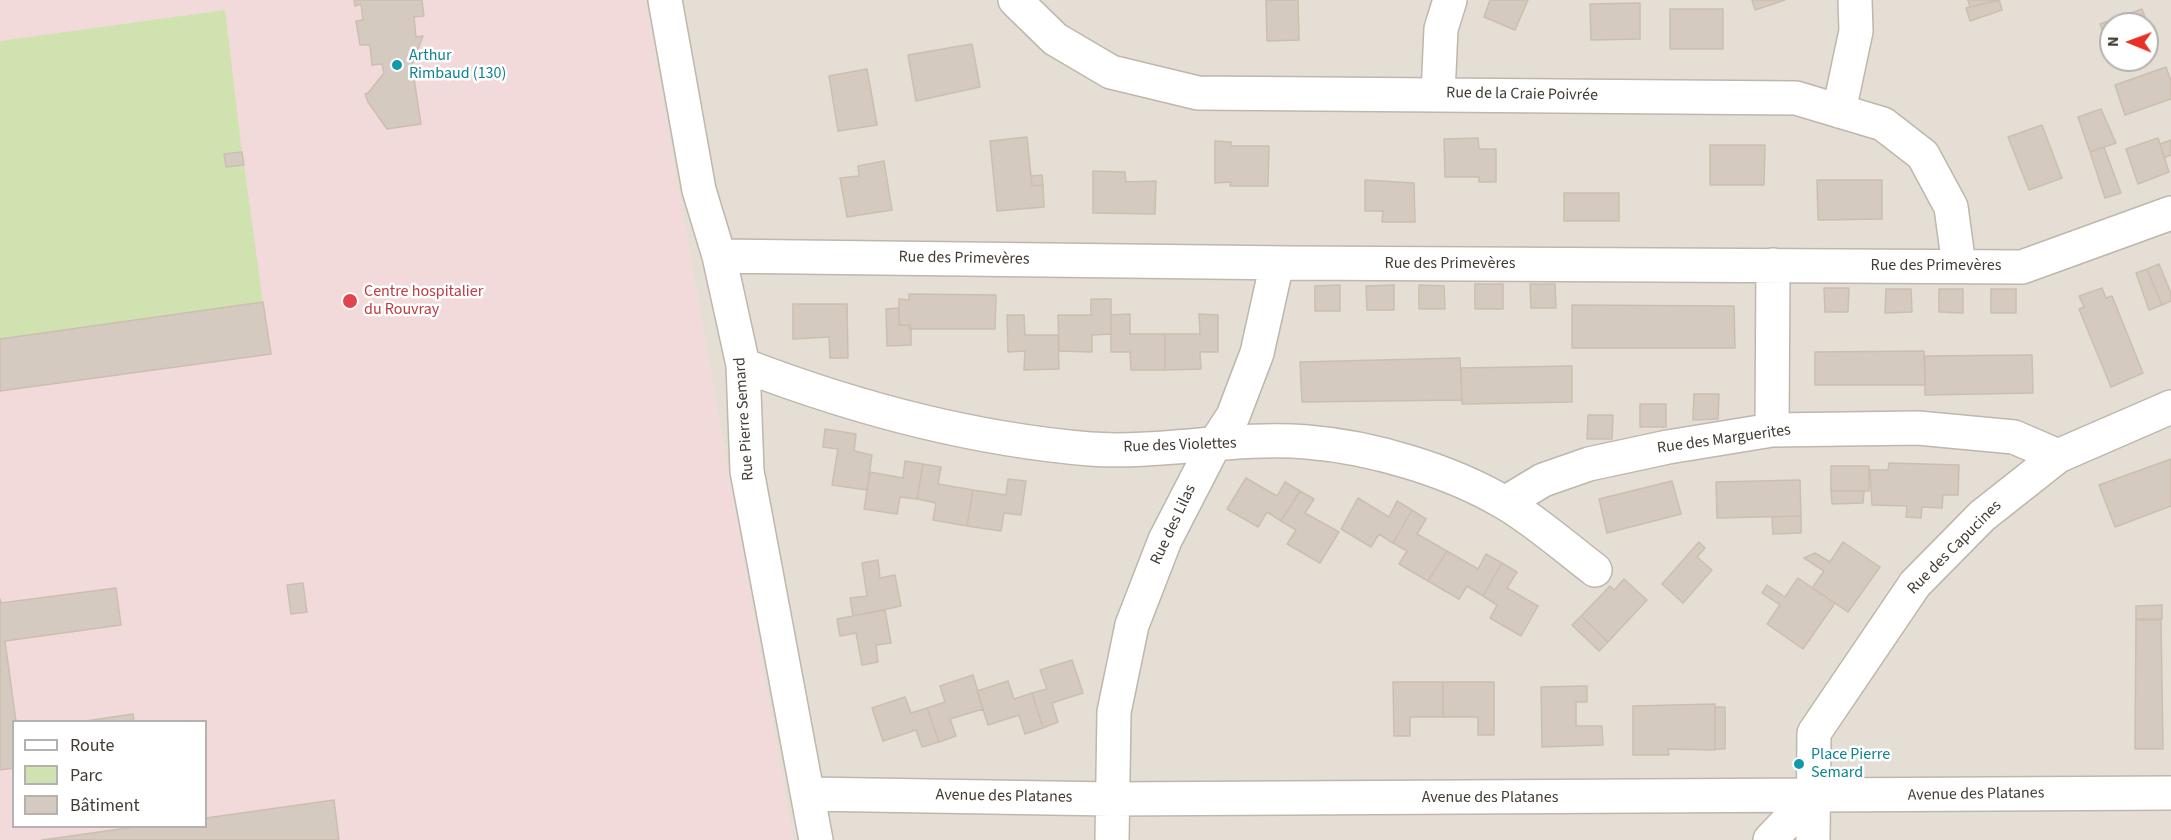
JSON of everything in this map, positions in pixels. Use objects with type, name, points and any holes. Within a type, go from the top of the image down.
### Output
[{"type":"street","name":"Rue Pierre Semard","points":[[665,0],[699,190],[719,256],[743,364],[747,471],[816,840]]},
{"type":"street","name":"Rue de la Craie Poivrée","points":[[1015,0],[1055,39],[1111,72],[1198,93],[1796,98],[1883,124],[1923,155],[1952,207],[1959,266]]},
{"type":"street","points":[[1438,94],[1441,29],[1450,0]]},
{"type":"street","points":[[1839,111],[1856,31],[1854,0]]},
{"type":"street","name":"Rue des Primevères","points":[[719,256],[1278,263],[2022,267],[2171,213]]},
{"type":"street","name":"Rue des Lilas","points":[[1112,840],[1114,712],[1132,626],[1165,540],[1214,444],[1233,416],[1257,353],[1278,263]]},
{"type":"street","points":[[1772,430],[1773,266]]},
{"type":"street","name":"Rue des Violettes","points":[[743,364],[860,406],[954,430],[1008,440],[1093,449],[1306,441],[1360,449],[1432,470],[1505,503],[1595,570]]},
{"type":"street","name":"Rue des Capucines","points":[[1813,840],[1811,797],[1814,733],[1915,584],[1982,516],[2058,456],[2171,407]]},
{"type":"street","name":"Rue des Marguerites","points":[[1505,503],[1543,480],[1589,464],[1668,447],[1772,430],[1929,429],[2014,437],[2058,456]]},
{"type":"street","name":"Avenue des Platanes","points":[[808,794],[1111,799],[1811,797],[2171,793]]},
{"type":"street","points":[[1770,840],[1811,797]]},
{"type":"shaded area","name":"Centre hospitalier du Rouvray","points":[[0,0],[645,0],[793,840],[0,840]]},
{"type":"shaded area","points":[[645,0],[2171,0],[2171,840],[793,840]]},
{"type":"green space","points":[[225,10],[242,152],[224,155],[226,167],[244,165],[263,302],[0,339],[0,41]]},
{"type":"building","name":"Arthur Rimbaud (130)","points":[[354,0],[422,0],[424,16],[414,17],[416,37],[423,36],[412,65],[421,124],[387,129],[368,102],[365,94],[384,73],[382,64],[372,65],[370,45],[360,45],[356,21],[363,20],[361,4],[355,6]]},
{"type":"building","points":[[1266,0],[1298,0],[1299,40],[1267,41]]},
{"type":"building","points":[[1490,0],[1528,0],[1515,30],[1484,17]]},
{"type":"building","points":[[1752,0],[1785,0],[1755,10]]},
{"type":"building","points":[[1968,0],[2000,0],[1970,7]]},
{"type":"building","points":[[1999,0],[2002,10],[1970,21],[1966,8]]},
{"type":"building","points":[[1640,3],[1640,39],[1591,40],[1590,4]]},
{"type":"building","points":[[1670,9],[1723,9],[1723,49],[1670,49]]},
{"type":"building","points":[[972,44],[980,87],[916,101],[908,55]]},
{"type":"building","points":[[2166,67],[2171,81],[2171,99],[2125,115],[2115,85],[2152,72],[2159,72],[2159,69]]},
{"type":"building","points":[[867,69],[877,125],[838,131],[829,76]]},
{"type":"building","points":[[2101,109],[2116,143],[2090,152],[2078,117]]},
{"type":"building","points":[[2042,125],[2062,178],[2029,190],[2008,137]]},
{"type":"building","points":[[1027,137],[1032,186],[1043,185],[1044,207],[997,211],[990,141]]},
{"type":"building","points":[[1478,138],[1479,149],[1496,149],[1496,182],[1479,182],[1479,177],[1445,177],[1444,139]]},
{"type":"building","points":[[2158,138],[2169,172],[2138,184],[2126,149]]},
{"type":"building","points":[[2171,140],[2171,155],[2164,158],[2160,144]]},
{"type":"building","points":[[1215,141],[1231,142],[1231,146],[1269,146],[1268,186],[1230,186],[1231,182],[1215,183]]},
{"type":"building","points":[[1710,145],[1765,145],[1764,185],[1710,185]]},
{"type":"building","points":[[2104,147],[2121,193],[2105,198],[2090,152]]},
{"type":"building","points":[[242,152],[244,165],[226,167],[224,154]]},
{"type":"building","points":[[884,161],[892,210],[847,217],[840,178],[859,176],[858,166]]},
{"type":"building","points":[[1093,171],[1125,172],[1126,182],[1156,181],[1155,214],[1093,213]]},
{"type":"building","points":[[1042,175],[1043,185],[1032,186],[1031,176]]},
{"type":"building","points":[[1365,180],[1414,183],[1415,222],[1382,222],[1383,211],[1365,211]]},
{"type":"building","points":[[1817,180],[1882,180],[1882,219],[1818,220]]},
{"type":"building","points":[[1564,193],[1619,193],[1619,221],[1564,221]]},
{"type":"building","points":[[2159,264],[2171,293],[2171,301],[2162,305],[2147,269]]},
{"type":"building","points":[[2147,269],[2162,305],[2149,310],[2136,273]]},
{"type":"building","points":[[1475,284],[1503,284],[1503,309],[1475,309]]},
{"type":"building","points":[[1530,284],[1555,284],[1556,308],[1531,308]]},
{"type":"building","points":[[1340,285],[1340,311],[1315,311],[1315,286]]},
{"type":"building","points":[[1394,285],[1394,310],[1367,310],[1366,286]]},
{"type":"building","points":[[1419,285],[1444,286],[1445,309],[1419,309]]},
{"type":"building","points":[[1824,288],[1849,288],[1848,312],[1825,312]]},
{"type":"building","points":[[2102,288],[2106,298],[2112,296],[2143,373],[2111,387],[2079,309],[2084,307],[2079,296]]},
{"type":"building","points":[[1886,289],[1911,289],[1912,312],[1885,313]]},
{"type":"building","points":[[1939,289],[1963,289],[1963,313],[1939,312]]},
{"type":"building","points":[[1991,289],[2016,289],[2016,313],[1991,313]]},
{"type":"building","points":[[909,294],[996,295],[995,329],[909,329],[910,325],[899,325],[899,299],[909,300]]},
{"type":"building","points":[[1091,299],[1111,299],[1111,334],[1092,335],[1092,352],[1059,351],[1058,315],[1091,315]]},
{"type":"building","points":[[263,302],[271,354],[0,391],[0,339]]},
{"type":"building","points":[[793,304],[847,304],[848,358],[830,358],[829,337],[793,339]]},
{"type":"building","points":[[1572,305],[1734,306],[1735,348],[1572,348]]},
{"type":"building","points":[[899,308],[899,325],[910,325],[911,345],[887,346],[886,309]]},
{"type":"building","points":[[1130,314],[1130,334],[1165,334],[1165,370],[1131,370],[1130,352],[1111,352],[1111,315]]},
{"type":"building","points":[[1199,314],[1218,315],[1218,352],[1200,352],[1201,369],[1165,370],[1165,334],[1200,334]]},
{"type":"building","points":[[1007,315],[1024,315],[1025,335],[1058,335],[1059,369],[1024,370],[1025,351],[1008,352]]},
{"type":"building","points":[[1924,351],[1925,385],[1815,385],[1815,352]]},
{"type":"building","points":[[2032,355],[2033,393],[1925,395],[1925,356]]},
{"type":"building","points":[[1460,358],[1462,400],[1302,402],[1300,362]]},
{"type":"building","points":[[1572,366],[1572,402],[1462,404],[1461,368]]},
{"type":"building","points":[[1694,394],[1719,394],[1718,419],[1693,420]]},
{"type":"building","points":[[1640,404],[1666,404],[1666,427],[1640,427]]},
{"type":"building","points":[[1588,415],[1613,415],[1612,439],[1587,439]]},
{"type":"building","points":[[825,429],[856,434],[854,451],[872,455],[867,490],[832,485],[838,449],[823,447]]},
{"type":"building","points":[[2171,459],[2171,506],[2115,527],[2099,485]]},
{"type":"building","points":[[905,461],[923,464],[917,499],[900,497],[897,514],[864,509],[870,472],[903,478]]},
{"type":"building","points":[[1889,463],[1959,465],[1958,495],[1943,495],[1942,508],[1922,507],[1921,518],[1906,517],[1907,506],[1872,505],[1870,470],[1888,470]]},
{"type":"building","points":[[923,464],[941,467],[938,484],[973,490],[967,526],[933,520],[936,503],[917,499]]},
{"type":"building","points":[[1831,466],[1869,466],[1869,491],[1831,491]]},
{"type":"building","points":[[1246,478],[1277,496],[1285,482],[1300,491],[1281,521],[1267,512],[1258,527],[1227,509]]},
{"type":"building","points":[[1008,479],[1026,481],[1021,515],[1004,513],[1001,531],[967,526],[973,490],[1006,495]]},
{"type":"building","points":[[1800,480],[1801,516],[1717,518],[1716,482]]},
{"type":"building","points":[[1672,481],[1681,514],[1607,533],[1599,499]]},
{"type":"building","points":[[1300,491],[1314,499],[1305,513],[1339,532],[1320,563],[1287,544],[1296,530],[1281,521]]},
{"type":"building","points":[[1831,491],[1864,491],[1863,503],[1832,504]]},
{"type":"building","points":[[1358,498],[1389,517],[1397,501],[1412,510],[1393,543],[1379,534],[1371,547],[1341,529]]},
{"type":"building","points":[[1412,510],[1426,519],[1417,534],[1447,551],[1428,581],[1399,564],[1407,551],[1393,543]]},
{"type":"building","points":[[1801,516],[1801,533],[1773,534],[1772,517]]},
{"type":"building","points":[[1699,542],[1705,548],[1697,557],[1712,570],[1683,603],[1662,584]]},
{"type":"building","points":[[1843,542],[1880,567],[1848,612],[1812,588],[1824,571],[1804,558],[1815,553],[1830,562]]},
{"type":"building","points":[[1447,551],[1478,569],[1486,554],[1502,563],[1483,596],[1467,586],[1459,599],[1428,581]]},
{"type":"building","points":[[878,560],[880,578],[895,575],[901,606],[853,616],[850,598],[867,596],[862,563]]},
{"type":"building","points":[[1502,563],[1517,572],[1507,588],[1538,606],[1521,636],[1490,618],[1497,605],[1483,596]]},
{"type":"building","points":[[1798,578],[1835,603],[1803,649],[1767,624],[1780,605],[1762,593],[1767,585],[1785,597]]},
{"type":"building","points":[[1624,579],[1647,600],[1608,642],[1581,616],[1610,586],[1614,590]]},
{"type":"building","points":[[303,583],[307,612],[291,614],[287,585]]},
{"type":"building","points":[[116,588],[121,625],[5,641],[16,720],[12,720],[12,768],[0,770],[0,599],[1,603]]},
{"type":"building","points":[[2162,605],[2162,619],[2136,619],[2136,606]]},
{"type":"building","points":[[885,610],[891,643],[876,645],[878,662],[862,665],[856,633],[840,636],[837,619]]},
{"type":"building","points":[[1581,616],[1608,642],[1599,651],[1572,625]]},
{"type":"building","points":[[2136,620],[2161,620],[2163,749],[2135,749]]},
{"type":"building","points":[[1072,660],[1083,693],[1052,703],[1058,722],[1043,728],[1032,693],[1047,689],[1040,670]]},
{"type":"building","points":[[973,675],[983,709],[950,719],[956,736],[939,742],[927,708],[945,702],[940,686]]},
{"type":"building","points":[[1008,681],[1014,699],[1032,693],[1043,728],[1025,734],[1019,715],[988,725],[977,691]]},
{"type":"building","points":[[1393,682],[1443,682],[1443,717],[1410,717],[1410,736],[1394,736]]},
{"type":"building","points":[[1443,682],[1494,682],[1494,735],[1478,735],[1478,717],[1443,717]]},
{"type":"building","points":[[1587,686],[1587,702],[1576,702],[1576,726],[1602,726],[1603,745],[1542,747],[1541,687]]},
{"type":"building","points":[[905,697],[911,713],[927,708],[939,742],[922,747],[916,730],[883,741],[872,708]]},
{"type":"building","points":[[1715,704],[1715,750],[1668,749],[1669,755],[1633,755],[1633,706]]},
{"type":"building","points":[[1715,707],[1725,707],[1725,749],[1715,749]]},
{"type":"building","points":[[133,714],[134,720],[92,720]]},
{"type":"building","points":[[334,800],[339,840],[42,840],[128,828],[207,828],[207,818]]},
{"type":"place","name":"Arthur Rimbaud (130)","points":[[397,65]]},
{"type":"place","name":"Centre hospitalier du Rouvray","points":[[350,301]]},
{"type":"place","name":"Place Pierre Semard","points":[[1799,764]]}]
